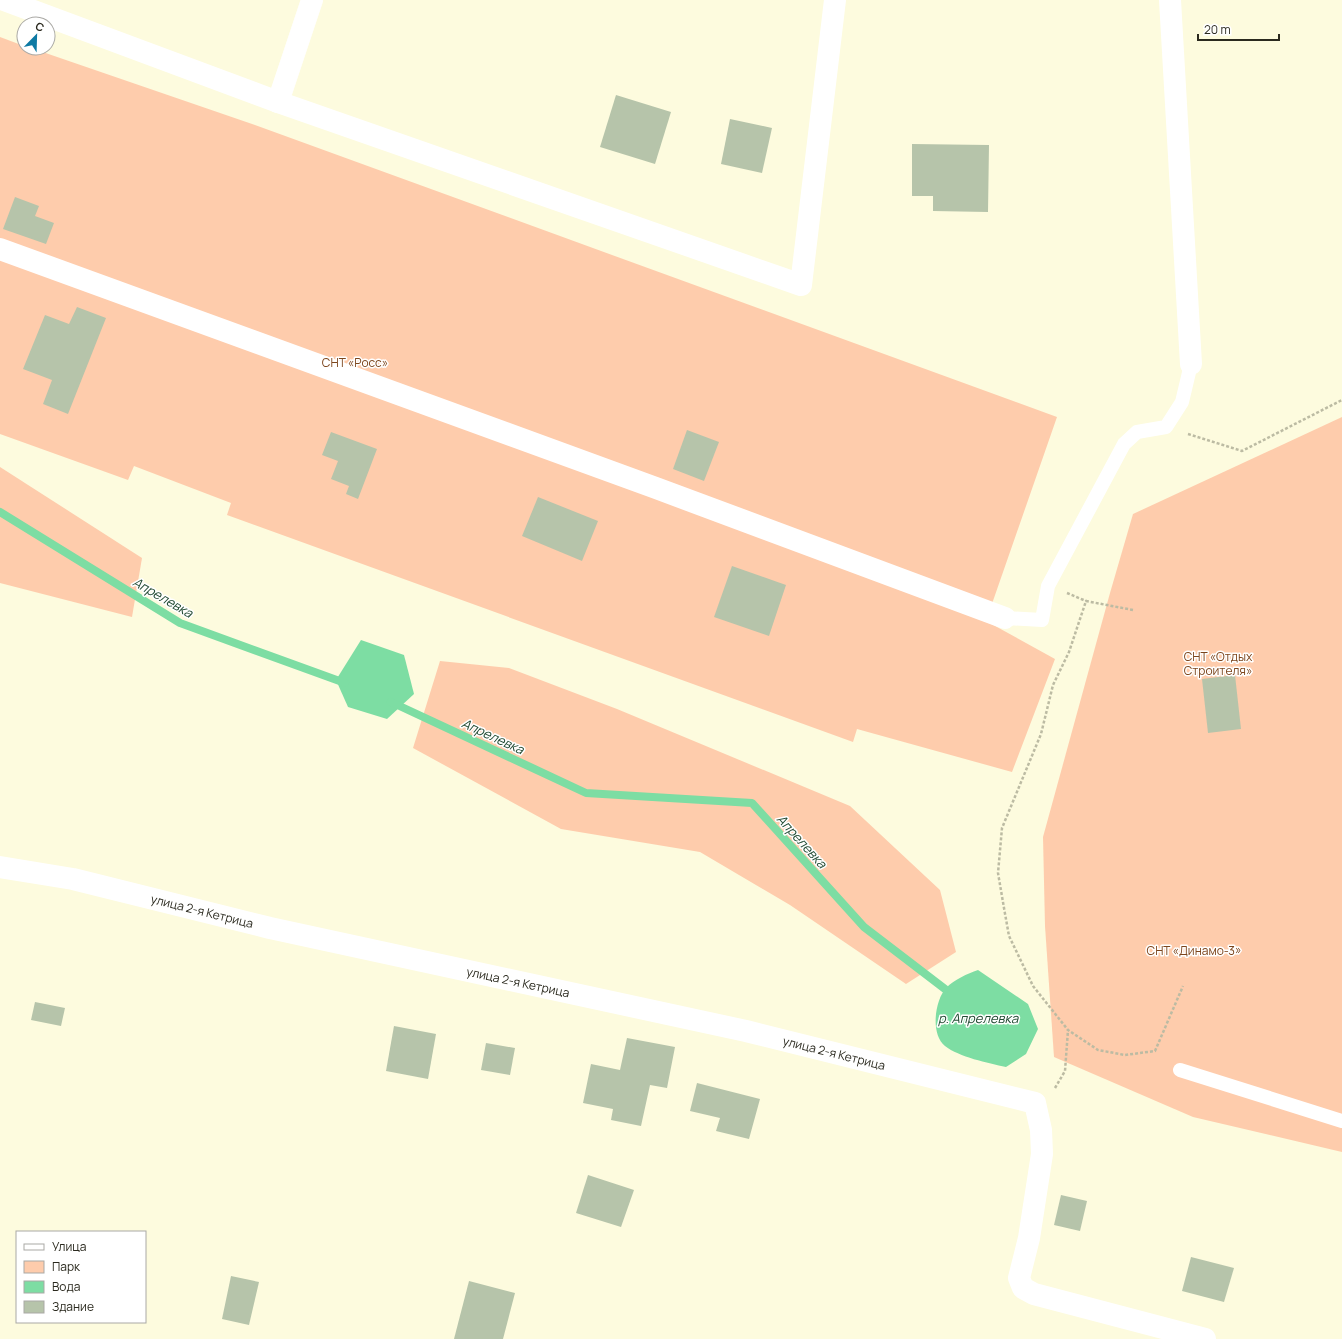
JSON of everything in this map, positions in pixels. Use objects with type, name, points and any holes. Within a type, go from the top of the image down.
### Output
[{"type":"street","points":[[4,0],[278,102],[801,285],[835,0]]},
{"type":"street","points":[[278,102],[312,0]]},
{"type":"street","points":[[1170,0],[1191,364]]},
{"type":"street","points":[[0,248],[656,488],[1005,618]]},
{"type":"street","name":"улица 2-я Кетрица","points":[[0,866],[73,879],[270,928],[746,1031],[1035,1103],[1041,1130],[1042,1154],[1029,1238],[1019,1278],[1023,1288],[1034,1294],[1205,1339]]},
{"type":"lane","points":[[1005,618],[1042,620],[1048,586],[1124,444],[1137,432],[1166,427],[1182,402],[1191,364]]},
{"type":"lane","points":[[1180,1070],[1342,1120]]},
{"type":"path","points":[[1166,427],[1242,451],[1342,400]]},
{"type":"path","points":[[1134,610],[1086,601],[1068,652],[1053,685],[1042,734],[1002,828],[998,873],[1009,936],[1033,986],[1068,1030],[1098,1050],[1125,1055],[1155,1051],[1183,986]]},
{"type":"path","points":[[1065,1071],[1068,1030]]},
{"type":"green space","name":"СНТ «Росс»","points":[[0,37],[16,43],[16,56],[54,56],[255,125],[1057,417],[986,621],[1055,659],[1012,772],[857,729],[853,742],[227,515],[231,503],[134,466],[128,480],[0,434]]},
{"type":"green space","points":[[1342,417],[1342,1152],[1193,1117],[1054,1057],[1045,926],[1043,837],[1133,514]]},
{"type":"green space","points":[[0,467],[142,558],[132,617],[0,583]]},
{"type":"green space","points":[[440,661],[509,668],[617,709],[850,806],[940,890],[956,952],[906,984],[790,905],[700,852],[561,829],[413,748]]},
{"type":"water","points":[[361,640],[404,655],[414,694],[387,719],[348,707],[336,680]]},
{"type":"water","name":"р. Апрелевка","points":[[978,970],[1028,1004],[1038,1029],[1026,1054],[1006,1067],[974,1059],[951,1050],[940,1041],[937,1034],[937,1008],[942,993],[953,982]]},
{"type":"building","points":[[616,95],[671,112],[655,164],[600,147]]},
{"type":"building","points":[[730,119],[772,128],[762,173],[721,164]]},
{"type":"building","points":[[912,144],[989,145],[988,212],[933,211],[933,196],[912,196]]},
{"type":"building","points":[[15,197],[39,206],[35,216],[54,223],[46,244],[3,229]]},
{"type":"building","points":[[77,307],[106,318],[68,414],[43,404],[52,380],[23,369],[45,315],[69,324]]},
{"type":"building","points":[[687,430],[719,442],[704,481],[673,469]]},
{"type":"building","points":[[331,432],[377,449],[358,499],[346,494],[349,486],[331,479],[338,461],[322,455]]},
{"type":"building","points":[[538,497],[598,521],[582,561],[522,536]]},
{"type":"building","points":[[732,566],[786,585],[769,636],[714,617]]},
{"type":"building","points":[[1235,675],[1241,729],[1208,733],[1202,679]]},
{"type":"building","points":[[35,1002],[65,1008],[61,1026],[31,1020]]},
{"type":"building","points":[[394,1026],[436,1034],[428,1079],[386,1071]]},
{"type":"building","points":[[627,1038],[675,1047],[667,1088],[650,1085],[641,1126],[611,1120],[613,1109],[583,1103],[591,1064],[620,1070]]},
{"type":"building","points":[[486,1043],[515,1048],[510,1075],[481,1070]]},
{"type":"building","points":[[697,1083],[760,1099],[749,1139],[716,1131],[720,1118],[690,1111]]},
{"type":"building","points":[[588,1175],[634,1190],[621,1227],[576,1213]]},
{"type":"building","points":[[1061,1195],[1087,1201],[1080,1231],[1054,1225]]},
{"type":"building","points":[[1191,1257],[1234,1268],[1224,1302],[1182,1291]]},
{"type":"building","points":[[231,1276],[259,1282],[249,1325],[222,1319]]},
{"type":"building","points":[[469,1281],[515,1293],[503,1339],[454,1339]]},
{"type":"waterway","name":"Апрелевка","points":[[0,512],[180,623],[345,683]]},
{"type":"waterway","name":"Апрелевка","points":[[391,702],[586,793],[752,803],[864,927],[945,989]]},
{"type":"park label","name":"СНТ «Отдых Строителя»","points":[[1218,663]]},
{"type":"park label","name":"СНТ «Динамо-3»","points":[[1194,950]]}]
